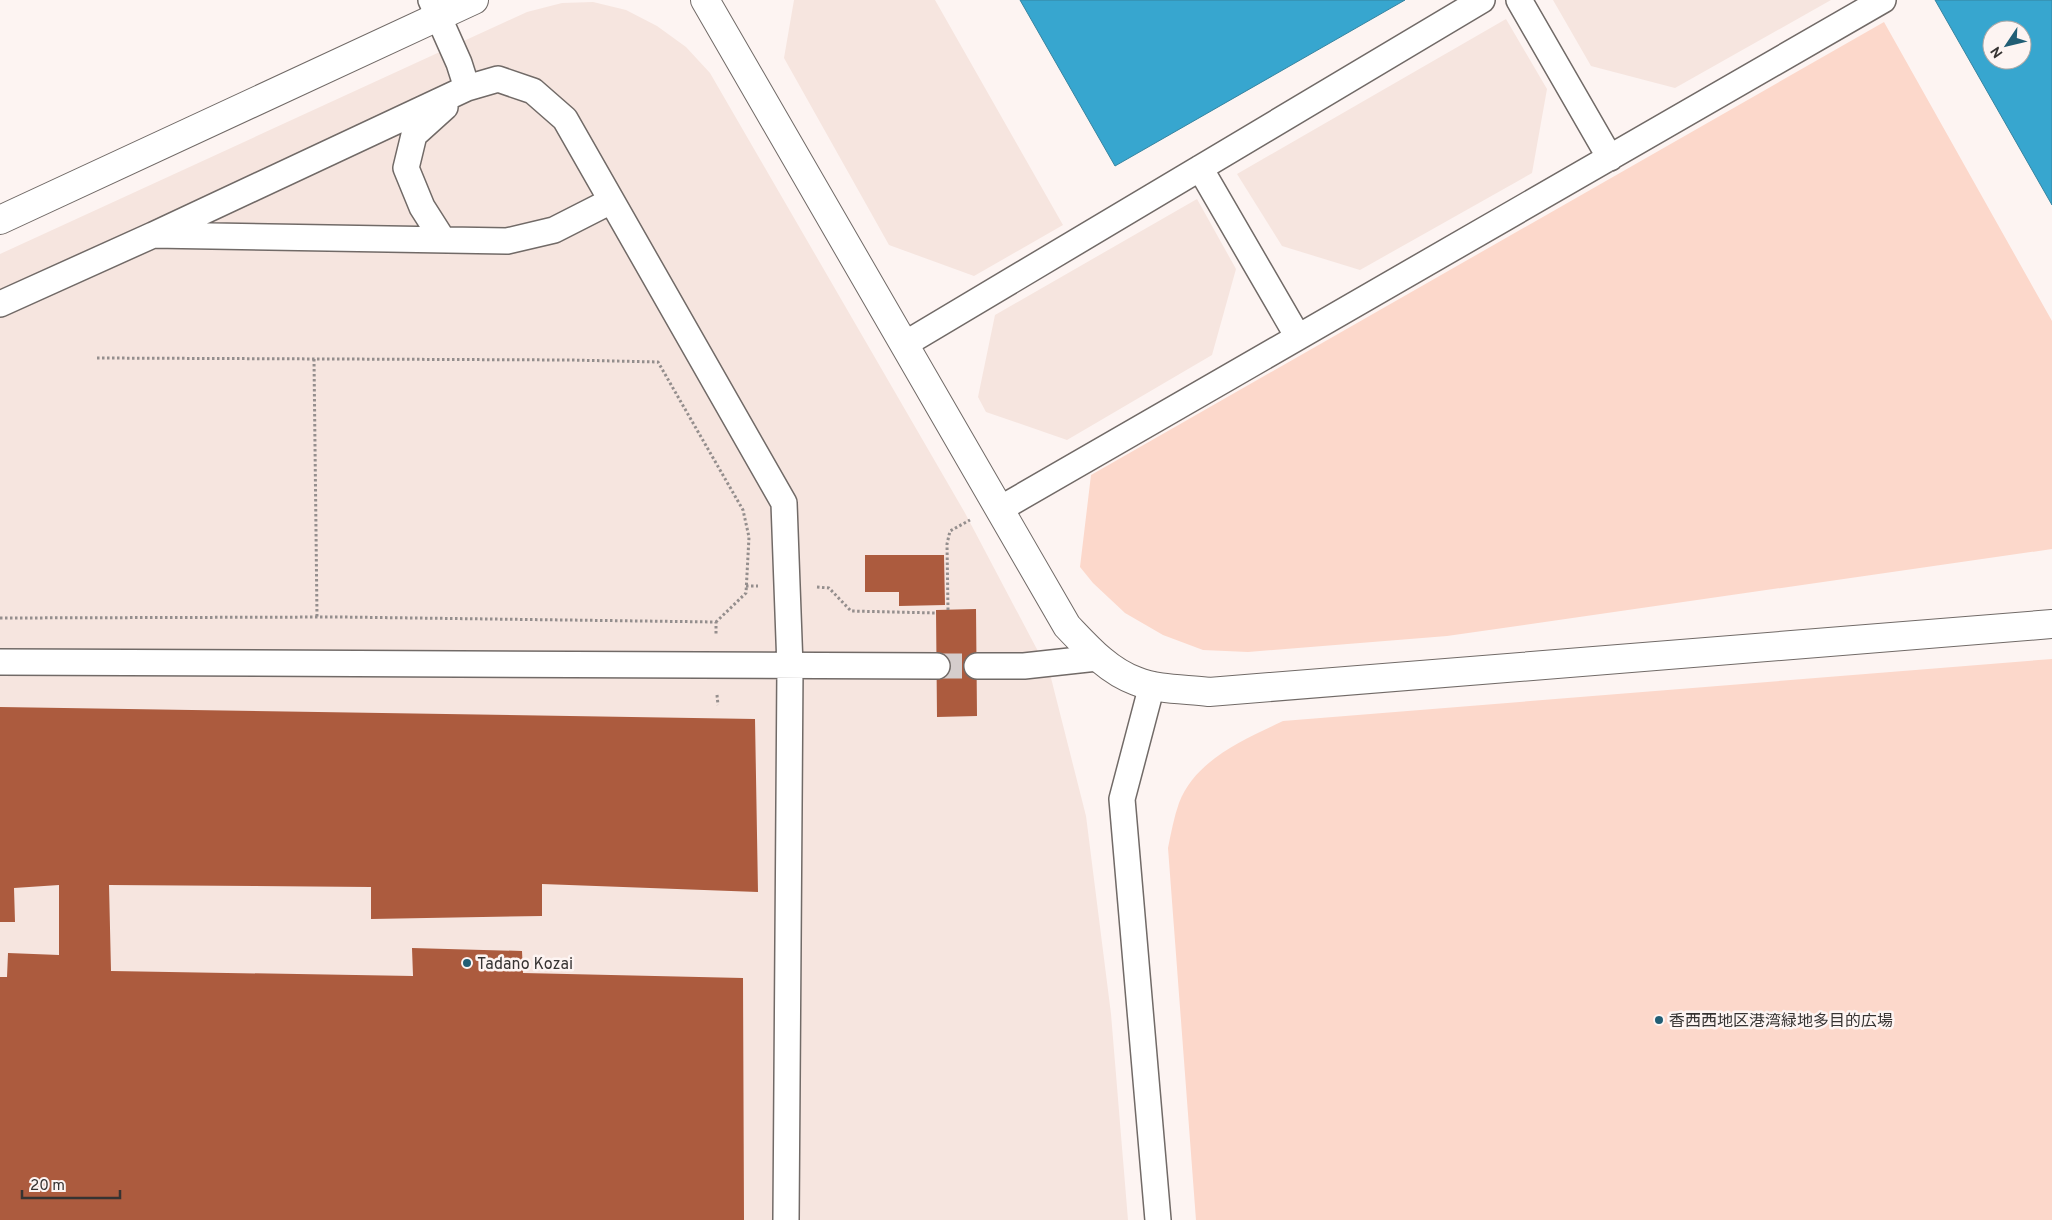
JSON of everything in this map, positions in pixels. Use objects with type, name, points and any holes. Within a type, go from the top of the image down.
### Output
[{"type":"street","points":[[0,220],[434,8],[474,0]]},
{"type":"street","points":[[904,344],[1482,0]]},
{"type":"street","points":[[1520,0],[1610,158]]},
{"type":"street","points":[[1000,509],[1883,0]]},
{"type":"street","points":[[709,1],[1067,626],[1097,658],[1135,681],[1209,692],[2052,624]]},
{"type":"street","points":[[434,8],[459,64],[467,88]]},
{"type":"street","points":[[0,304],[467,88],[498,79],[533,91],[565,118],[784,503],[790,666],[786,1220]]},
{"type":"street","points":[[443,240],[422,207],[406,168],[414,135],[467,88]]},
{"type":"street","points":[[1200,168],[1298,337]]},
{"type":"street","points":[[152,235],[507,241],[554,230],[611,201]]},
{"type":"street","points":[[977,666],[1024,666],[1097,658]]},
{"type":"street","points":[[0,662],[937,666]]},
{"type":"street","points":[[1152,685],[1122,799],[1158,1220]]},
{"type":"path","points":[[0,618],[317,617],[716,622],[746,593],[749,537],[743,510],[658,362],[97,358]]},
{"type":"path","points":[[314,359],[317,617]]},
{"type":"path","points":[[948,610],[947,544],[950,531],[974,517]]},
{"type":"path","points":[[746,586],[829,588],[851,611],[936,613]]},
{"type":"path","points":[[716,622],[718,705]]},
{"type":"shaded area","points":[[794,0],[935,0],[1063,225],[974,276],[889,245],[784,58]]},
{"type":"shaded area","points":[[1553,0],[1831,0],[1675,88],[1591,66]]},
{"type":"shaded area","points":[[593,2],[626,10],[657,26],[686,47],[710,73],[965,513],[1050,674],[1086,816],[1111,1014],[1128,1220],[0,1220],[0,254],[527,12],[562,3]]},
{"type":"shaded area","points":[[1506,19],[1547,89],[1532,173],[1360,270],[1282,246],[1237,174]]},
{"type":"shaded area","points":[[1884,22],[2052,321],[2052,549],[1447,636],[1248,652],[1203,650],[1163,635],[1125,613],[1093,583],[1080,567],[1091,475]]},
{"type":"shaded area","points":[[1197,199],[1236,269],[1212,355],[1067,440],[986,412],[978,397],[995,315]]},
{"type":"shaded area","points":[[2052,659],[2052,1220],[1196,1220],[1168,848],[1177,808],[1187,788],[1197,774],[1223,753],[1283,721]]},
{"type":"water","points":[[1020,0],[1405,0],[1115,166]]},
{"type":"water","points":[[1935,0],[2052,0],[2052,205]]},
{"type":"building","points":[[865,555],[944,555],[945,605],[899,606],[899,592],[865,592]]},
{"type":"building","points":[[976,609],[977,716],[937,717],[936,610]]},
{"type":"building","name":"Tadano Kozai","points":[[0,707],[755,719],[758,892],[542,884],[542,916],[371,919],[371,887],[109,885],[111,971],[413,976],[412,948],[522,951],[523,973],[743,978],[744,1220],[0,1220],[0,977],[7,977],[8,953],[59,955],[59,885],[14,888],[15,922],[0,922]]},
{"type":"tunnel","points":[[937,666],[977,666]]},
{"type":"place","name":"Tadano Kozai","points":[[467,963]]},
{"type":"place","name":"香西西地区港湾緑地多目的広場","points":[[1659,1020]]}]
